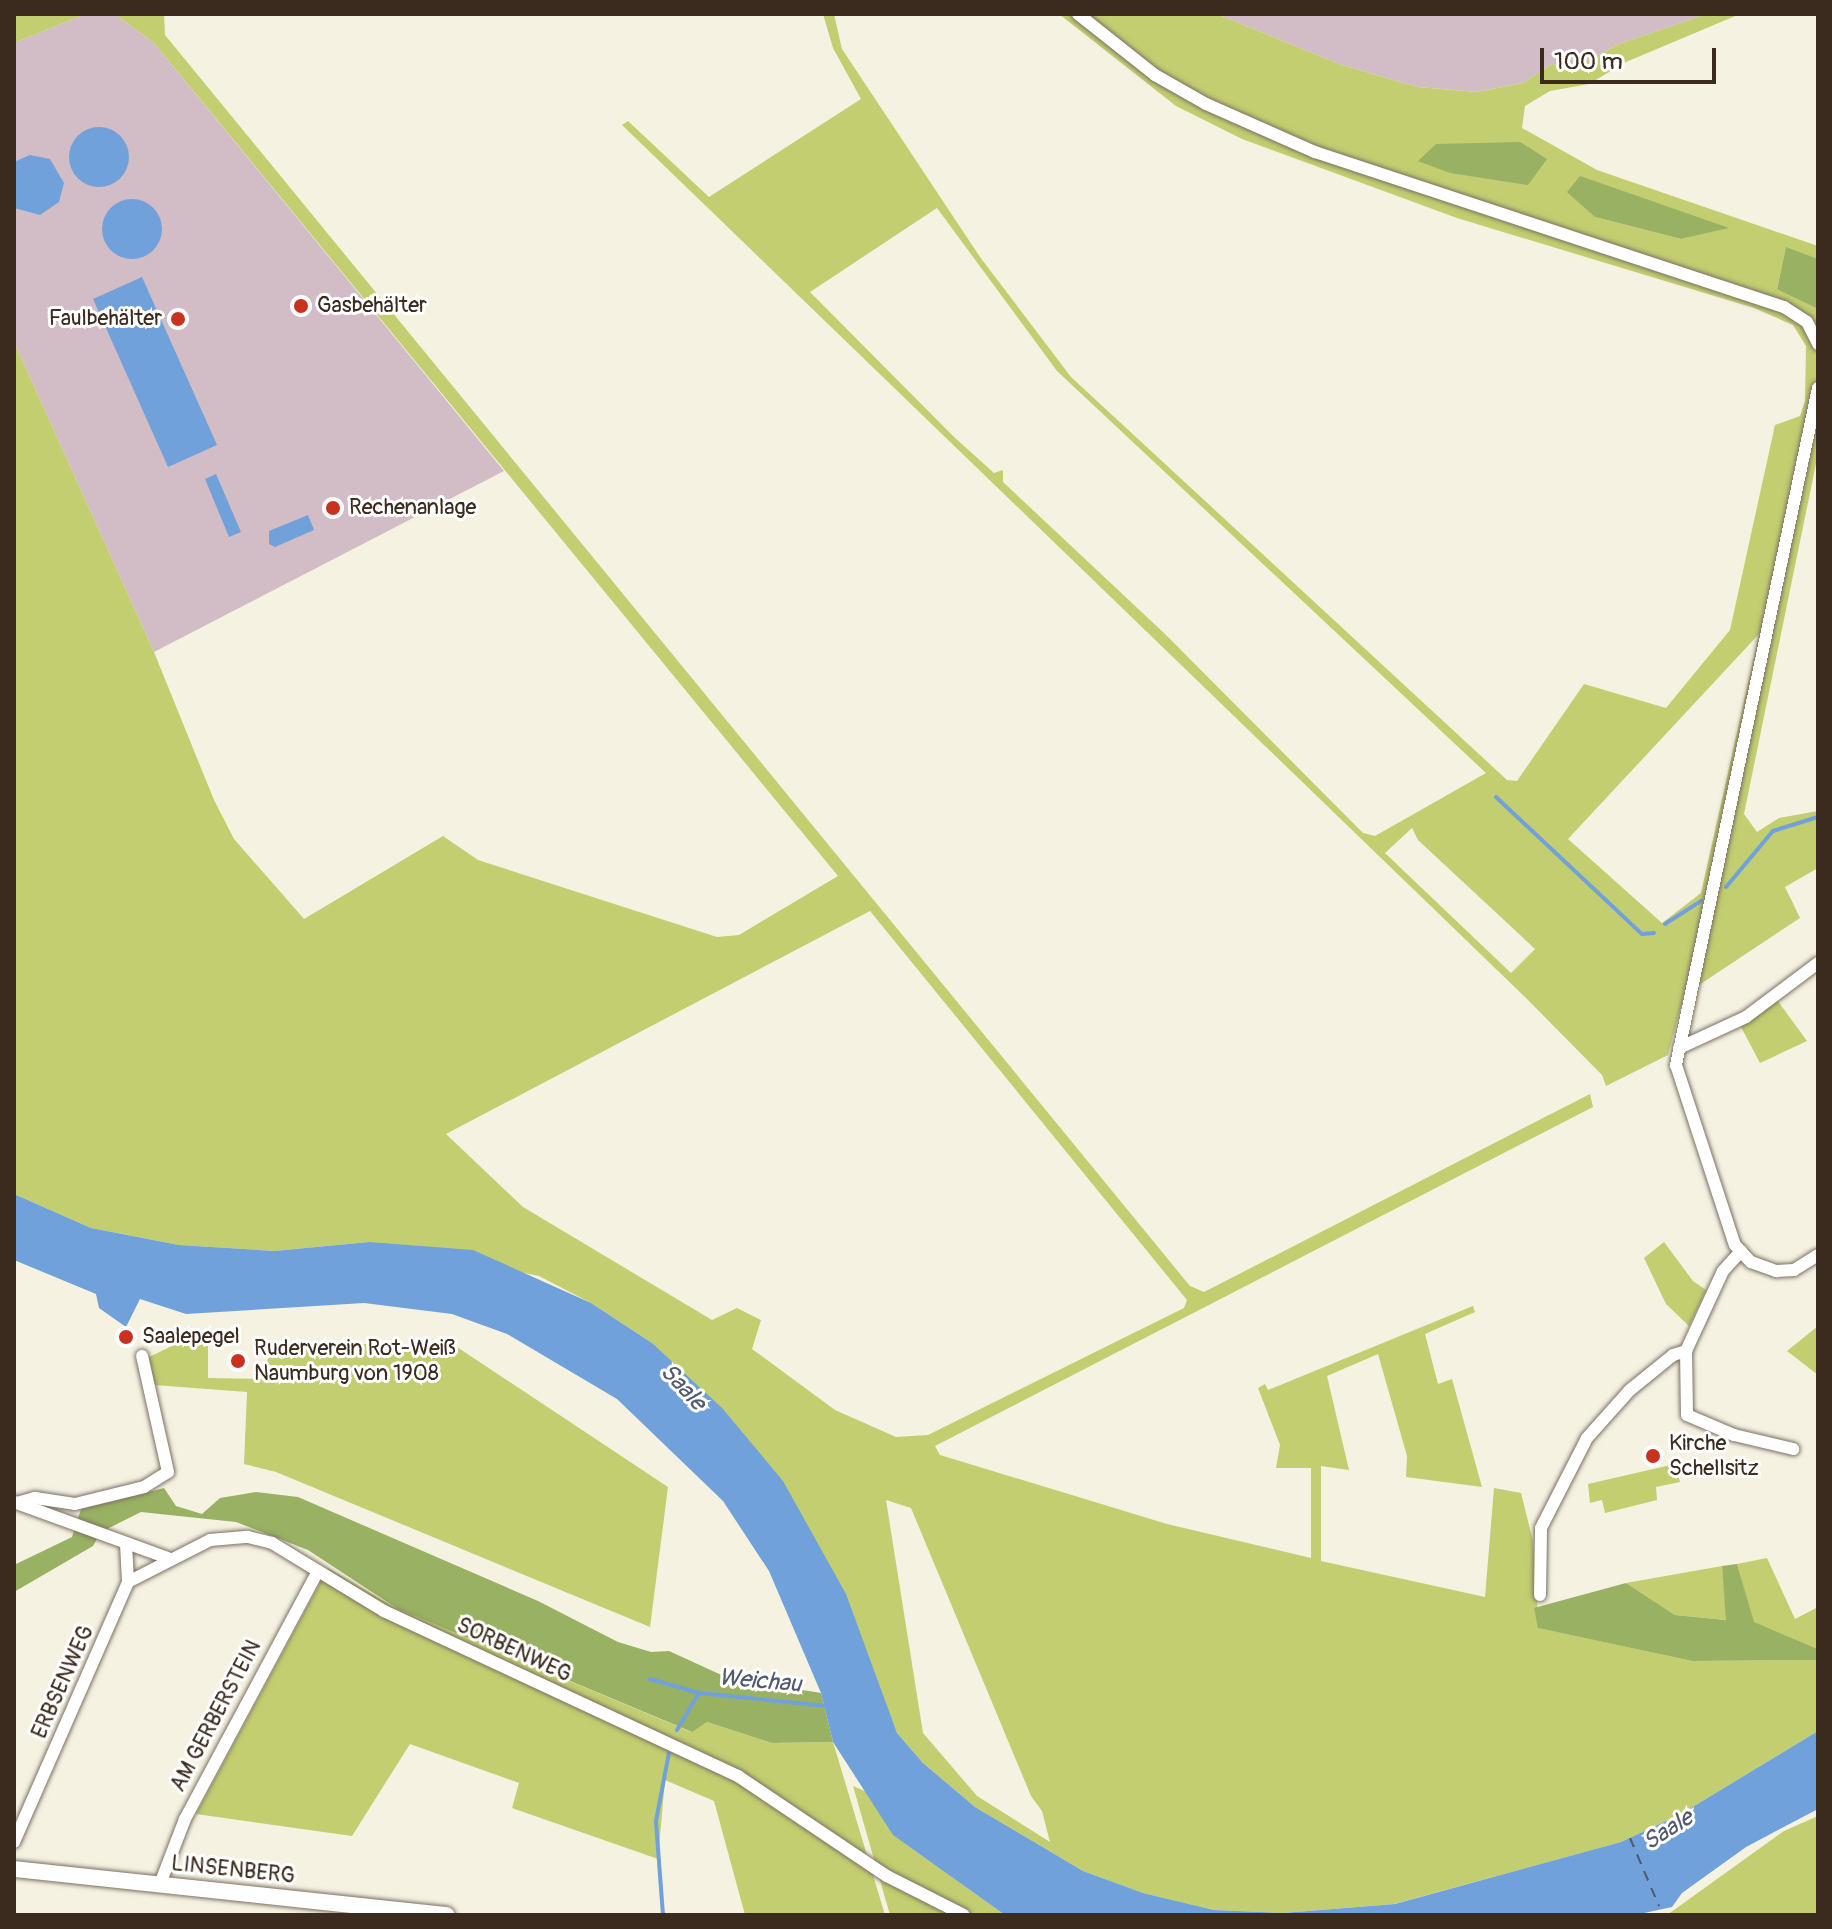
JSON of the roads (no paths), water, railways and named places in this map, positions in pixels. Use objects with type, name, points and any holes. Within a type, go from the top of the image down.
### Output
[{"type":"main road","name":"LINSENBERG","points":[[14,1869],[447,1915]]},
{"type":"street","points":[[1078,14],[1155,75],[1206,104],[1315,152],[1784,307],[1807,322],[1818,344]]},
{"type":"street","points":[[1818,388],[1679,1048],[1678,1082],[1732,1239],[1741,1251],[1751,1262],[1776,1271],[1794,1270],[1818,1255]]},
{"type":"street","points":[[1679,1048],[1746,1017],[1818,963]]},
{"type":"street","points":[[1741,1251],[1723,1271],[1686,1351],[1687,1415],[1734,1435],[1793,1449]]},
{"type":"street","points":[[1540,1595],[1541,1528],[1587,1438],[1630,1390],[1673,1355],[1686,1351]]},
{"type":"street","points":[[16,1502],[35,1498],[75,1504],[123,1494],[168,1472],[142,1356]]},
{"type":"street","points":[[16,1502],[90,1525],[126,1544],[168,1558]]},
{"type":"street","name":"SORBENWEG","points":[[128,1582],[168,1558],[210,1540],[248,1537],[281,1547],[384,1611],[738,1776],[915,1893],[964,1915]]},
{"type":"street","points":[[126,1544],[128,1582]]},
{"type":"street","name":"AM GERBERSTEIN","points":[[160,1884],[185,1819],[318,1571]]},
{"type":"street","name":"ERBSENWEG","points":[[14,1842],[128,1582]]},
{"type":"water","points":[[99,127],[111,129],[120,136],[127,145],[127,169],[120,178],[111,185],[99,187],[87,185],[78,178],[71,169],[69,157],[71,145],[78,136],[87,129]]},
{"type":"water","points":[[30,155],[50,159],[64,183],[59,202],[40,215],[14,208],[14,162]]},
{"type":"water","points":[[132,199],[154,207],[162,229],[154,251],[132,259],[110,251],[102,229],[110,207]]},
{"type":"water","points":[[142,277],[217,445],[168,467],[93,299]]},
{"type":"water","points":[[216,474],[241,532],[229,537],[205,479]]},
{"type":"water","points":[[308,515],[314,530],[275,547],[269,544],[269,531]]},
{"type":"water","name":"Saale","points":[[14,1194],[91,1228],[179,1245],[274,1251],[369,1242],[473,1250],[591,1303],[652,1343],[723,1409],[783,1481],[846,1594],[897,1733],[923,1763],[975,1807],[1083,1871],[1143,1893],[1214,1910],[1283,1913],[1395,1904],[1621,1842],[1681,1814],[1818,1731],[1818,1809],[1746,1847],[1682,1893],[1672,1907],[1635,1915],[1005,1915],[893,1835],[833,1742],[821,1693],[769,1571],[723,1501],[617,1399],[507,1334],[452,1314],[364,1303],[186,1314],[140,1299],[126,1327],[99,1308],[96,1294],[14,1260]]},
{"type":"waterway","points":[[1496,797],[1642,934],[1654,933]]},
{"type":"waterway","points":[[1726,887],[1773,831],[1818,817]]},
{"type":"waterway","points":[[1665,924],[1701,901]]},
{"type":"waterway","name":"Weichau","points":[[650,1679],[699,1693],[826,1706]]},
{"type":"waterway","name":"Weichau","points":[[677,1730],[699,1693]]},
{"type":"waterway","name":"Weichau","points":[[663,1915],[656,1821],[669,1753]]},
{"type":"place","name":"Gasbehälter","points":[[301,306]]},
{"type":"place","name":"Faulbehälter","points":[[178,319]]},
{"type":"place","name":"Rechenanlage","points":[[333,508]]},
{"type":"place","name":"Saalepegel","points":[[126,1337]]},
{"type":"place","name":"Ruderverein Rot-Weiß Naumburg von 1908","points":[[238,1361]]},
{"type":"place","name":"Kirche Schellsitz","points":[[1653,1456]]}]
